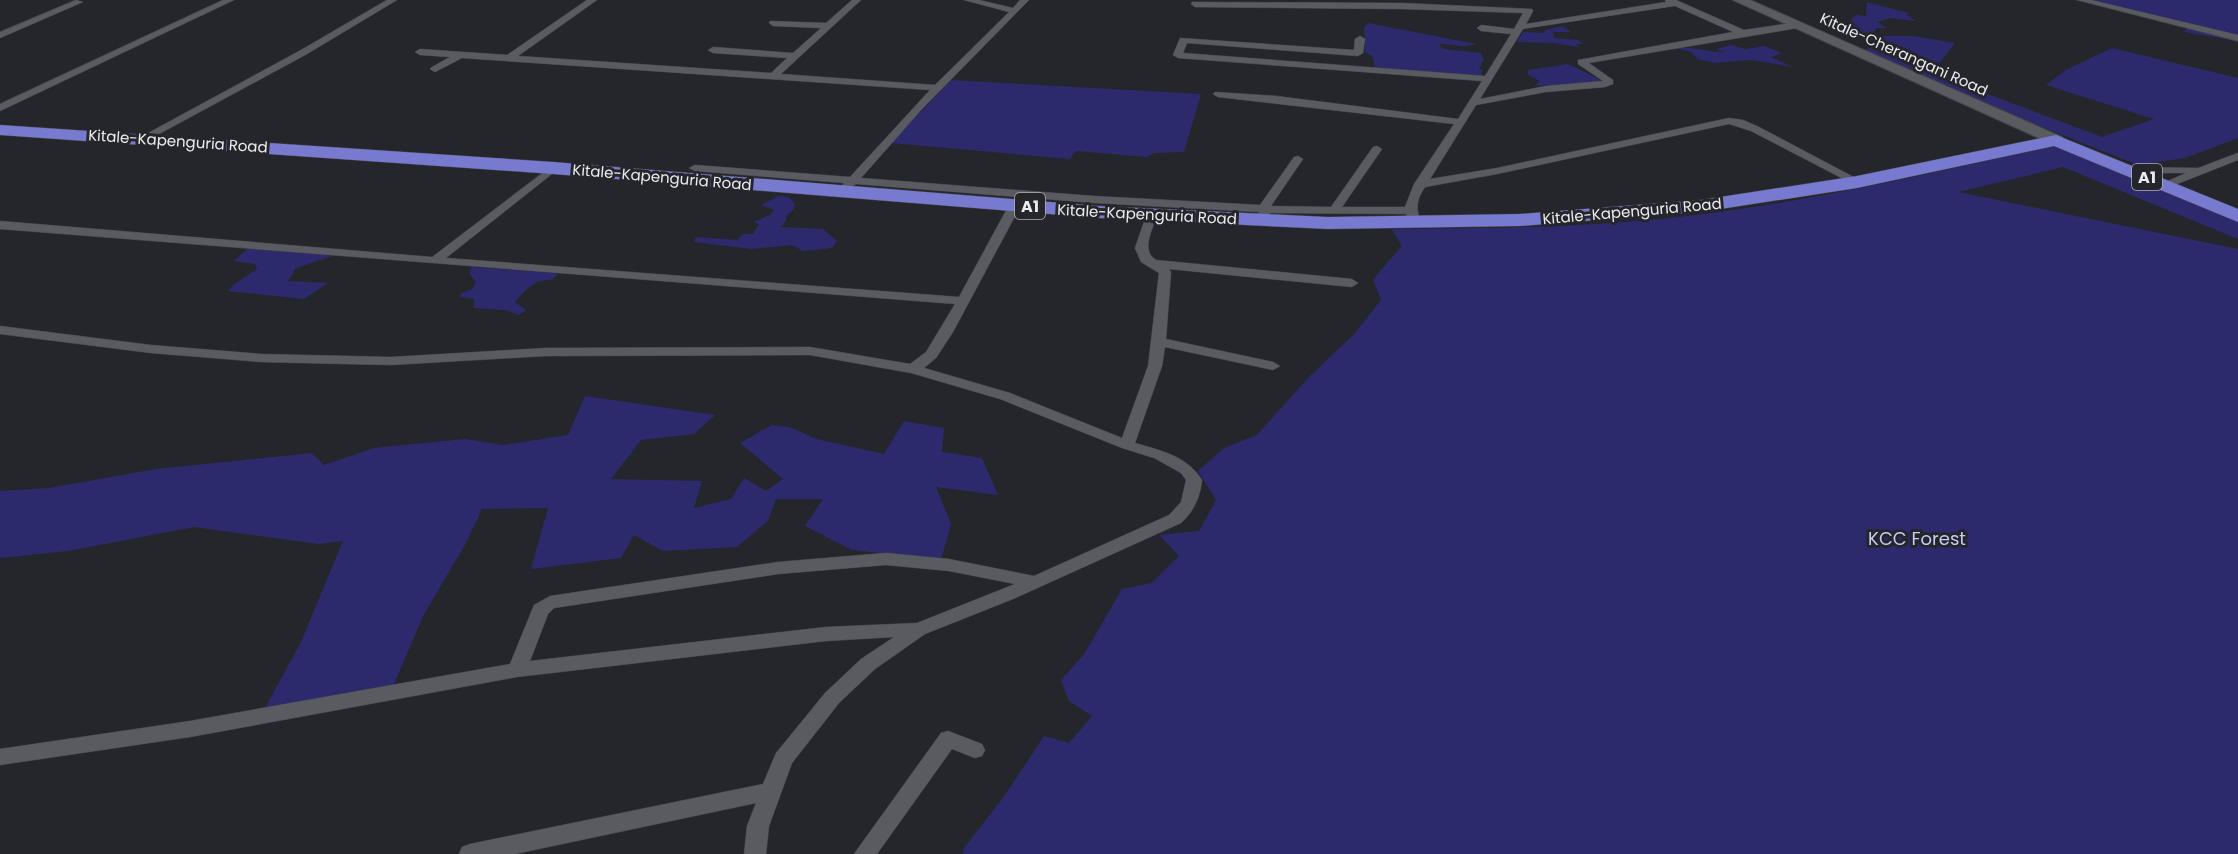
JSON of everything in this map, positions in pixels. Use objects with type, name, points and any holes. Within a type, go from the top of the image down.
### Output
[{"type":"highway","name":"Kitale-Kapenguria Road","points":[[0,130],[847,187],[1015,205],[1151,215],[1264,215],[1328,223],[1412,216],[1520,220],[1754,200],[1857,182],[2056,140]]},
{"type":"highway","name":"A1","points":[[2056,140],[2238,216]]},
{"type":"main road","name":"Kitale-Cherangani Road","points":[[1739,0],[2056,140]]},
{"type":"street","points":[[0,108],[230,0]]},
{"type":"street","points":[[144,138],[304,52],[393,0]]},
{"type":"street","points":[[509,58],[593,0]]},
{"type":"street","points":[[773,76],[857,0]]},
{"type":"street","points":[[968,0],[1016,11]]},
{"type":"street","points":[[847,187],[1025,0]]},
{"type":"street","points":[[2080,0],[2238,38]]},
{"type":"street","points":[[0,35],[79,2]]},
{"type":"street","points":[[1481,28],[1519,29],[1672,2],[1743,33]]},
{"type":"street","points":[[695,168],[847,187],[1107,201],[1264,215],[1334,211],[1412,216],[1420,184],[1531,8],[1399,3],[1195,4]]},
{"type":"street","points":[[773,22],[828,26]]},
{"type":"street","points":[[1473,103],[1546,89],[1610,82],[1581,62],[1798,25]]},
{"type":"street","points":[[1359,39],[1358,52],[1183,40],[1178,55],[1488,79]]},
{"type":"street","points":[[712,50],[795,56]]},
{"type":"street","points":[[420,52],[939,88]]},
{"type":"street","points":[[435,69],[462,54]]},
{"type":"street","points":[[1218,94],[1460,122]]},
{"type":"street","points":[[1420,184],[1497,171],[1729,121],[1739,122],[1755,129],[1857,182]]},
{"type":"street","points":[[1334,211],[1377,149]]},
{"type":"street","points":[[2167,185],[2238,156]]},
{"type":"street","points":[[1264,215],[1298,159]]},
{"type":"street","points":[[435,261],[553,168]]},
{"type":"street","points":[[2130,170],[2200,170]]},
{"type":"street","points":[[913,369],[931,355],[1015,205]]},
{"type":"street","points":[[1128,445],[1155,366],[1160,342],[1166,272],[1145,259],[1141,248],[1151,215]]},
{"type":"street","points":[[0,225],[963,301]]},
{"type":"street","points":[[1154,264],[1352,283]]},
{"type":"street","points":[[0,330],[162,351],[261,358],[391,361],[557,352],[790,351],[841,356],[913,369],[1005,396],[1159,455],[1187,469],[1194,480],[1186,509],[1175,519],[1035,582],[919,629],[868,664],[832,698],[783,759],[758,826],[755,854]]},
{"type":"street","points":[[1160,342],[1274,366]]},
{"type":"street","points":[[518,670],[540,610],[550,602],[565,602],[778,568],[886,559],[949,565],[1035,582]]},
{"type":"street","points":[[0,757],[190,729],[518,670],[826,634],[919,629]]},
{"type":"street","points":[[866,854],[948,739],[975,750]]},
{"type":"street","points":[[470,854],[772,791]]},
{"type":"green space","points":[[2087,0],[2238,0],[2238,41],[2184,32],[2188,26]]},
{"type":"green space","points":[[1867,2],[1908,13],[1907,15],[1916,21],[1890,18],[1877,22],[1887,28],[1876,28],[1874,34],[1914,36],[1955,43],[1932,73],[2102,137],[2154,119],[2046,85],[2066,70],[2112,48],[2238,78],[2238,138],[2185,158],[2138,165],[1959,94],[1865,51],[1875,41],[1846,36],[1845,26],[1856,15],[1866,16]]},
{"type":"green space","points":[[1368,23],[1476,44],[1461,46],[1439,44],[1443,49],[1481,53],[1484,59],[1479,69],[1483,70],[1481,77],[1375,70],[1373,57],[1365,52],[1364,28]]},
{"type":"green space","points":[[1562,26],[1571,32],[1553,32],[1554,38],[1578,40],[1583,44],[1576,44],[1578,47],[1555,43],[1517,42],[1523,32],[1543,33]]},
{"type":"green space","points":[[1731,45],[1746,49],[1764,46],[1782,53],[1771,57],[1793,67],[1752,60],[1714,63],[1698,59],[1691,52],[1675,48],[1724,52],[1716,49]]},
{"type":"green space","points":[[1568,64],[1601,80],[1599,83],[1535,86],[1540,81],[1528,75],[1528,70]]},
{"type":"green space","points":[[951,80],[1201,94],[1184,152],[1154,153],[1147,157],[1076,151],[1070,159],[891,143]]},
{"type":"green space","name":"KCC Forest","points":[[2056,145],[2238,221],[2238,239],[2063,167],[1958,192],[2238,249],[2238,854],[963,854],[964,848],[1005,795],[1044,736],[1069,743],[1092,716],[1069,701],[1061,680],[1085,653],[1122,589],[1152,583],[1179,556],[1159,535],[1199,531],[1216,500],[1198,471],[1224,448],[1257,435],[1309,377],[1355,333],[1381,300],[1373,279],[1402,246],[1392,229],[1592,224],[1709,213],[1809,198]]},
{"type":"green space","points":[[778,196],[789,197],[795,208],[786,216],[786,221],[781,227],[823,229],[837,241],[832,248],[803,251],[792,245],[751,249],[694,242],[696,237],[737,240],[743,234],[753,234],[759,224],[753,222],[770,215],[774,210],[761,205]]},
{"type":"green space","points":[[248,248],[335,255],[296,268],[288,281],[328,283],[304,299],[228,291],[257,269],[255,264],[234,261]]},
{"type":"green space","points":[[471,267],[558,273],[552,280],[535,283],[523,293],[515,302],[526,310],[519,315],[505,310],[474,308],[474,299],[460,297],[461,293],[472,289],[476,282],[470,275]]},
{"type":"green space","points":[[585,396],[715,415],[694,434],[641,440],[611,479],[702,481],[694,508],[731,499],[744,478],[766,491],[783,479],[740,443],[772,425],[790,427],[816,439],[884,454],[904,421],[944,428],[942,452],[982,458],[998,495],[936,487],[951,524],[941,560],[852,550],[805,526],[823,499],[776,499],[768,521],[737,547],[663,551],[634,535],[621,558],[531,569],[548,508],[482,509],[466,543],[423,616],[392,689],[265,708],[301,642],[343,541],[318,544],[194,527],[68,551],[0,558],[0,491],[49,488],[156,469],[312,453],[324,465],[374,448],[465,439],[503,445],[568,435]]}]
